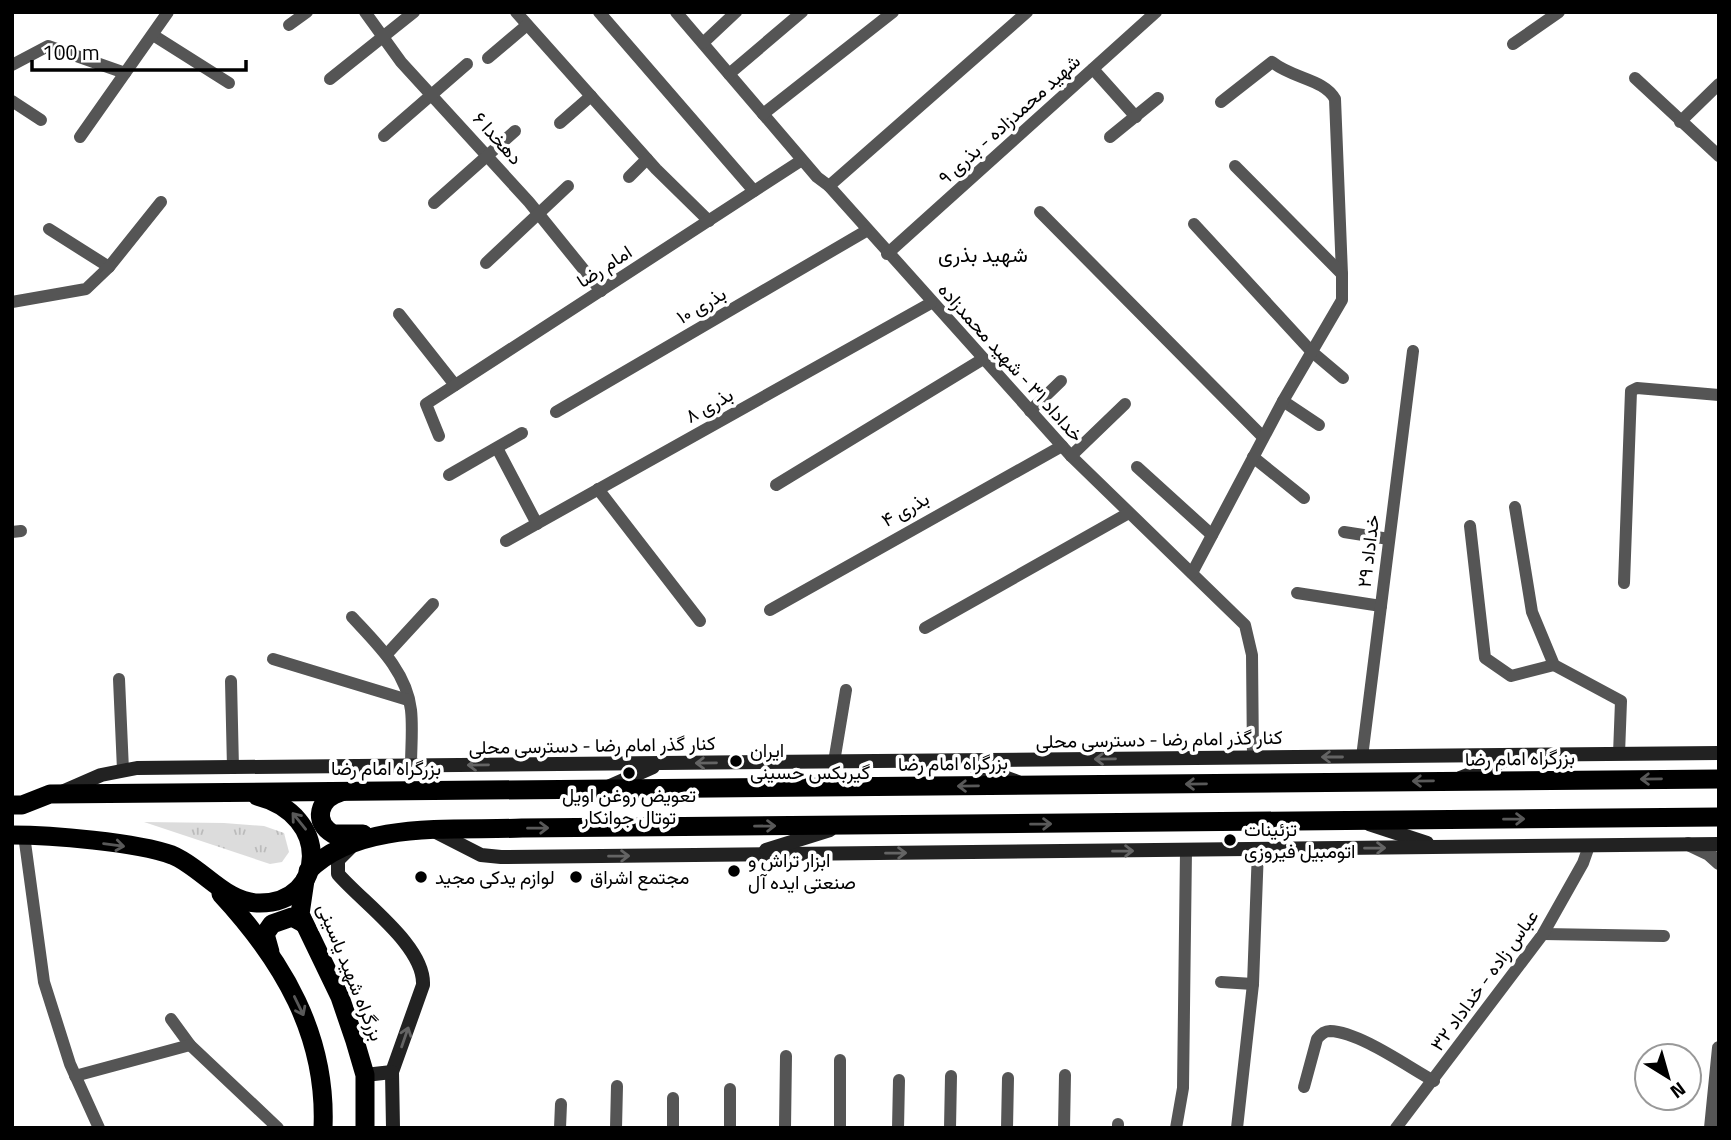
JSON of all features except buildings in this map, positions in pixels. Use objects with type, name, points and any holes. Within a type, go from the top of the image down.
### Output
[{"type":"highway","name":"بزرگراه امام رضا","points":[[17,805],[58,794],[1719,779]]},
{"type":"highway","points":[[342,791],[326,799],[320,818],[329,831],[340,835],[435,831],[1719,817]]},
{"type":"highway","name":"بزرگراه شهید یاسینی","points":[[243,792],[270,799],[300,819],[311,841],[307,873],[299,902],[303,923],[340,997],[365,1076],[365,1128]]},
{"type":"highway","points":[[18,835],[153,849],[180,859],[230,894],[258,904],[286,897],[321,859],[358,841],[388,833]]},
{"type":"highway","points":[[202,873],[236,910],[276,963]]},
{"type":"highway","points":[[303,923],[295,918],[285,918],[267,929],[266,944],[302,1012],[316,1048],[323,1096],[323,1128]]},
{"type":"main road","name":"کنار گذر امام رضا - دسترسی محلی","points":[[58,794],[89,779],[123,770],[1719,753]]},
{"type":"main road","points":[[1451,781],[1521,755]]},
{"type":"main road","points":[[1253,758],[1255,783]]},
{"type":"main road","points":[[960,761],[1026,785]]},
{"type":"main road","points":[[603,789],[661,764]]},
{"type":"main road","points":[[1358,821],[1441,847]]},
{"type":"main road","points":[[751,855],[844,826]]},
{"type":"main road","points":[[435,831],[490,857],[1719,844]]},
{"type":"main road","points":[[358,841],[338,860],[336,869],[413,952],[423,973],[423,985],[392,1072],[393,1128]]},
{"type":"main road","points":[[365,1076],[392,1072]]},
{"type":"street","points":[[289,25],[307,12]]},
{"type":"street","name":"دهخدا ۶","points":[[365,12],[432,95],[538,213],[601,290]]},
{"type":"street","points":[[330,79],[414,12]]},
{"type":"street","points":[[516,12],[647,159],[709,220]]},
{"type":"street","points":[[599,12],[754,191]]},
{"type":"street","name":"خداداد ۳۱ - شهید محمدزاده","points":[[676,12],[802,160],[1071,456],[1245,625],[1252,655],[1253,758]]},
{"type":"street","points":[[703,43],[736,12]]},
{"type":"street","points":[[729,74],[802,12]]},
{"type":"street","points":[[763,114],[893,12]]},
{"type":"street","points":[[828,186],[1027,12]]},
{"type":"street","name":"شهید محمدزاده - بذری ۹","points":[[887,254],[1156,12]]},
{"type":"street","points":[[1513,44],[1559,12]]},
{"type":"street","points":[[80,137],[166,13]]},
{"type":"street","points":[[488,58],[527,26]]},
{"type":"street","points":[[153,35],[229,83]]},
{"type":"street","points":[[12,65],[48,46],[125,73]]},
{"type":"street","points":[[1192,573],[1283,401],[1342,300],[1335,99],[1331,91],[1322,85],[1287,74],[1272,62],[1221,102]]},
{"type":"street","points":[[384,136],[467,64]]},
{"type":"street","points":[[1093,69],[1136,117]]},
{"type":"street","points":[[1634,78],[1719,156]]},
{"type":"street","points":[[1680,122],[1719,84]]},
{"type":"street","points":[[560,123],[591,96]]},
{"type":"street","points":[[1110,137],[1158,98]]},
{"type":"street","points":[[12,101],[41,120]]},
{"type":"street","points":[[434,203],[515,131]]},
{"type":"street","points":[[629,177],[647,159]]},
{"type":"street","name":"امام رضا","points":[[439,436],[426,404],[802,160]]},
{"type":"street","points":[[1235,166],[1342,274]]},
{"type":"street","points":[[486,263],[568,186]]},
{"type":"street","points":[[12,302],[86,289],[109,267],[161,202]]},
{"type":"street","points":[[1040,212],[1263,438]]},
{"type":"street","points":[[1194,224],[1311,351],[1343,378]]},
{"type":"street","points":[[48,229],[109,267]]},
{"type":"street","name":"بذری ۱۰","points":[[556,412],[866,231]]},
{"type":"street","name":"بذری ۸","points":[[506,541],[931,303]]},
{"type":"street","points":[[400,314],[455,385]]},
{"type":"street","name":"خداداد ۲۹","points":[[1362,757],[1413,351]]},
{"type":"street","points":[[776,485],[983,359]]},
{"type":"street","points":[[1030,411],[1061,381]]},
{"type":"street","points":[[1624,583],[1631,391],[1637,388],[1719,395]]},
{"type":"street","points":[[1283,401],[1319,425]]},
{"type":"street","points":[[1071,456],[1125,404]]},
{"type":"street","points":[[449,475],[523,433]]},
{"type":"street","name":"بذری ۴","points":[[769,610],[1062,446]]},
{"type":"street","points":[[497,448],[537,524]]},
{"type":"street","points":[[1253,457],[1304,498]]},
{"type":"street","points":[[1137,467],[1212,535]]},
{"type":"street","points":[[598,489],[700,621]]},
{"type":"street","points":[[1515,507],[1532,612],[1554,665],[1621,701],[1619,754]]},
{"type":"street","points":[[925,628],[1128,514]]},
{"type":"street","points":[[1470,526],[1485,658],[1511,676],[1554,665]]},
{"type":"street","points":[[1343,532],[1390,539]]},
{"type":"street","points":[[1297,593],[1381,606]]},
{"type":"street","points":[[387,654],[433,604]]},
{"type":"street","points":[[352,618],[387,654],[408,700],[411,766]]},
{"type":"street","points":[[273,659],[408,700]]},
{"type":"street","points":[[119,679],[123,770]]},
{"type":"street","points":[[231,681],[233,768]]},
{"type":"street","points":[[834,762],[846,690]]},
{"type":"street","points":[[18,835],[44,982],[75,1076],[99,1128]]},
{"type":"street","points":[[1688,844],[1702,850],[1719,863]]},
{"type":"street","name":"عباس زاده - خداداد ۳۲","points":[[1396,1128],[1543,934],[1583,863],[1589,846]]},
{"type":"street","points":[[1237,1128],[1253,984],[1258,849]]},
{"type":"street","points":[[1176,1128],[1183,1088],[1186,850]]},
{"type":"street","points":[[1543,934],[1664,936]]},
{"type":"street","points":[[1221,982],[1253,984]]},
{"type":"street","points":[[171,1019],[190,1045],[278,1128]]},
{"type":"street","points":[[1304,1087],[1317,1039],[1329,1031],[1357,1039],[1434,1081]]},
{"type":"street","points":[[75,1076],[190,1045]]},
{"type":"street","points":[[1711,1128],[1719,1048]]},
{"type":"street","points":[[785,1128],[786,1056]]},
{"type":"street","points":[[840,1128],[841,1060]]},
{"type":"street","points":[[1064,1128],[1065,1075]]},
{"type":"street","points":[[950,1128],[951,1076]]},
{"type":"street","points":[[1007,1128],[1008,1078]]},
{"type":"street","points":[[898,1128],[899,1080]]},
{"type":"street","points":[[617,1086],[617,1128]]},
{"type":"street","points":[[730,1089],[730,1128]]},
{"type":"street","points":[[673,1098],[673,1128]]},
{"type":"street","points":[[560,1128],[561,1104]]},
{"type":"green space","points":[[144,822],[264,826],[284,833],[289,852],[282,862],[270,864]]},
{"type":"place","name":"ایران گیربکس حسینی","points":[[736,761]]},
{"type":"place","name":"تعویض روغن اویل توتال جوانکار","points":[[629,773]]},
{"type":"place","name":"تزئینات اتومبیل فیروزی","points":[[1230,840]]},
{"type":"place","name":"ابزار تراش و صنعتی ایده آل","points":[[734,871]]},
{"type":"place","name":"لوازم یدکی مجید","points":[[421,877]]},
{"type":"place","name":"مجتمع اشراق","points":[[576,877]]},
{"type":"district","name":"شهید بذری","points":[[983,255]]}]
